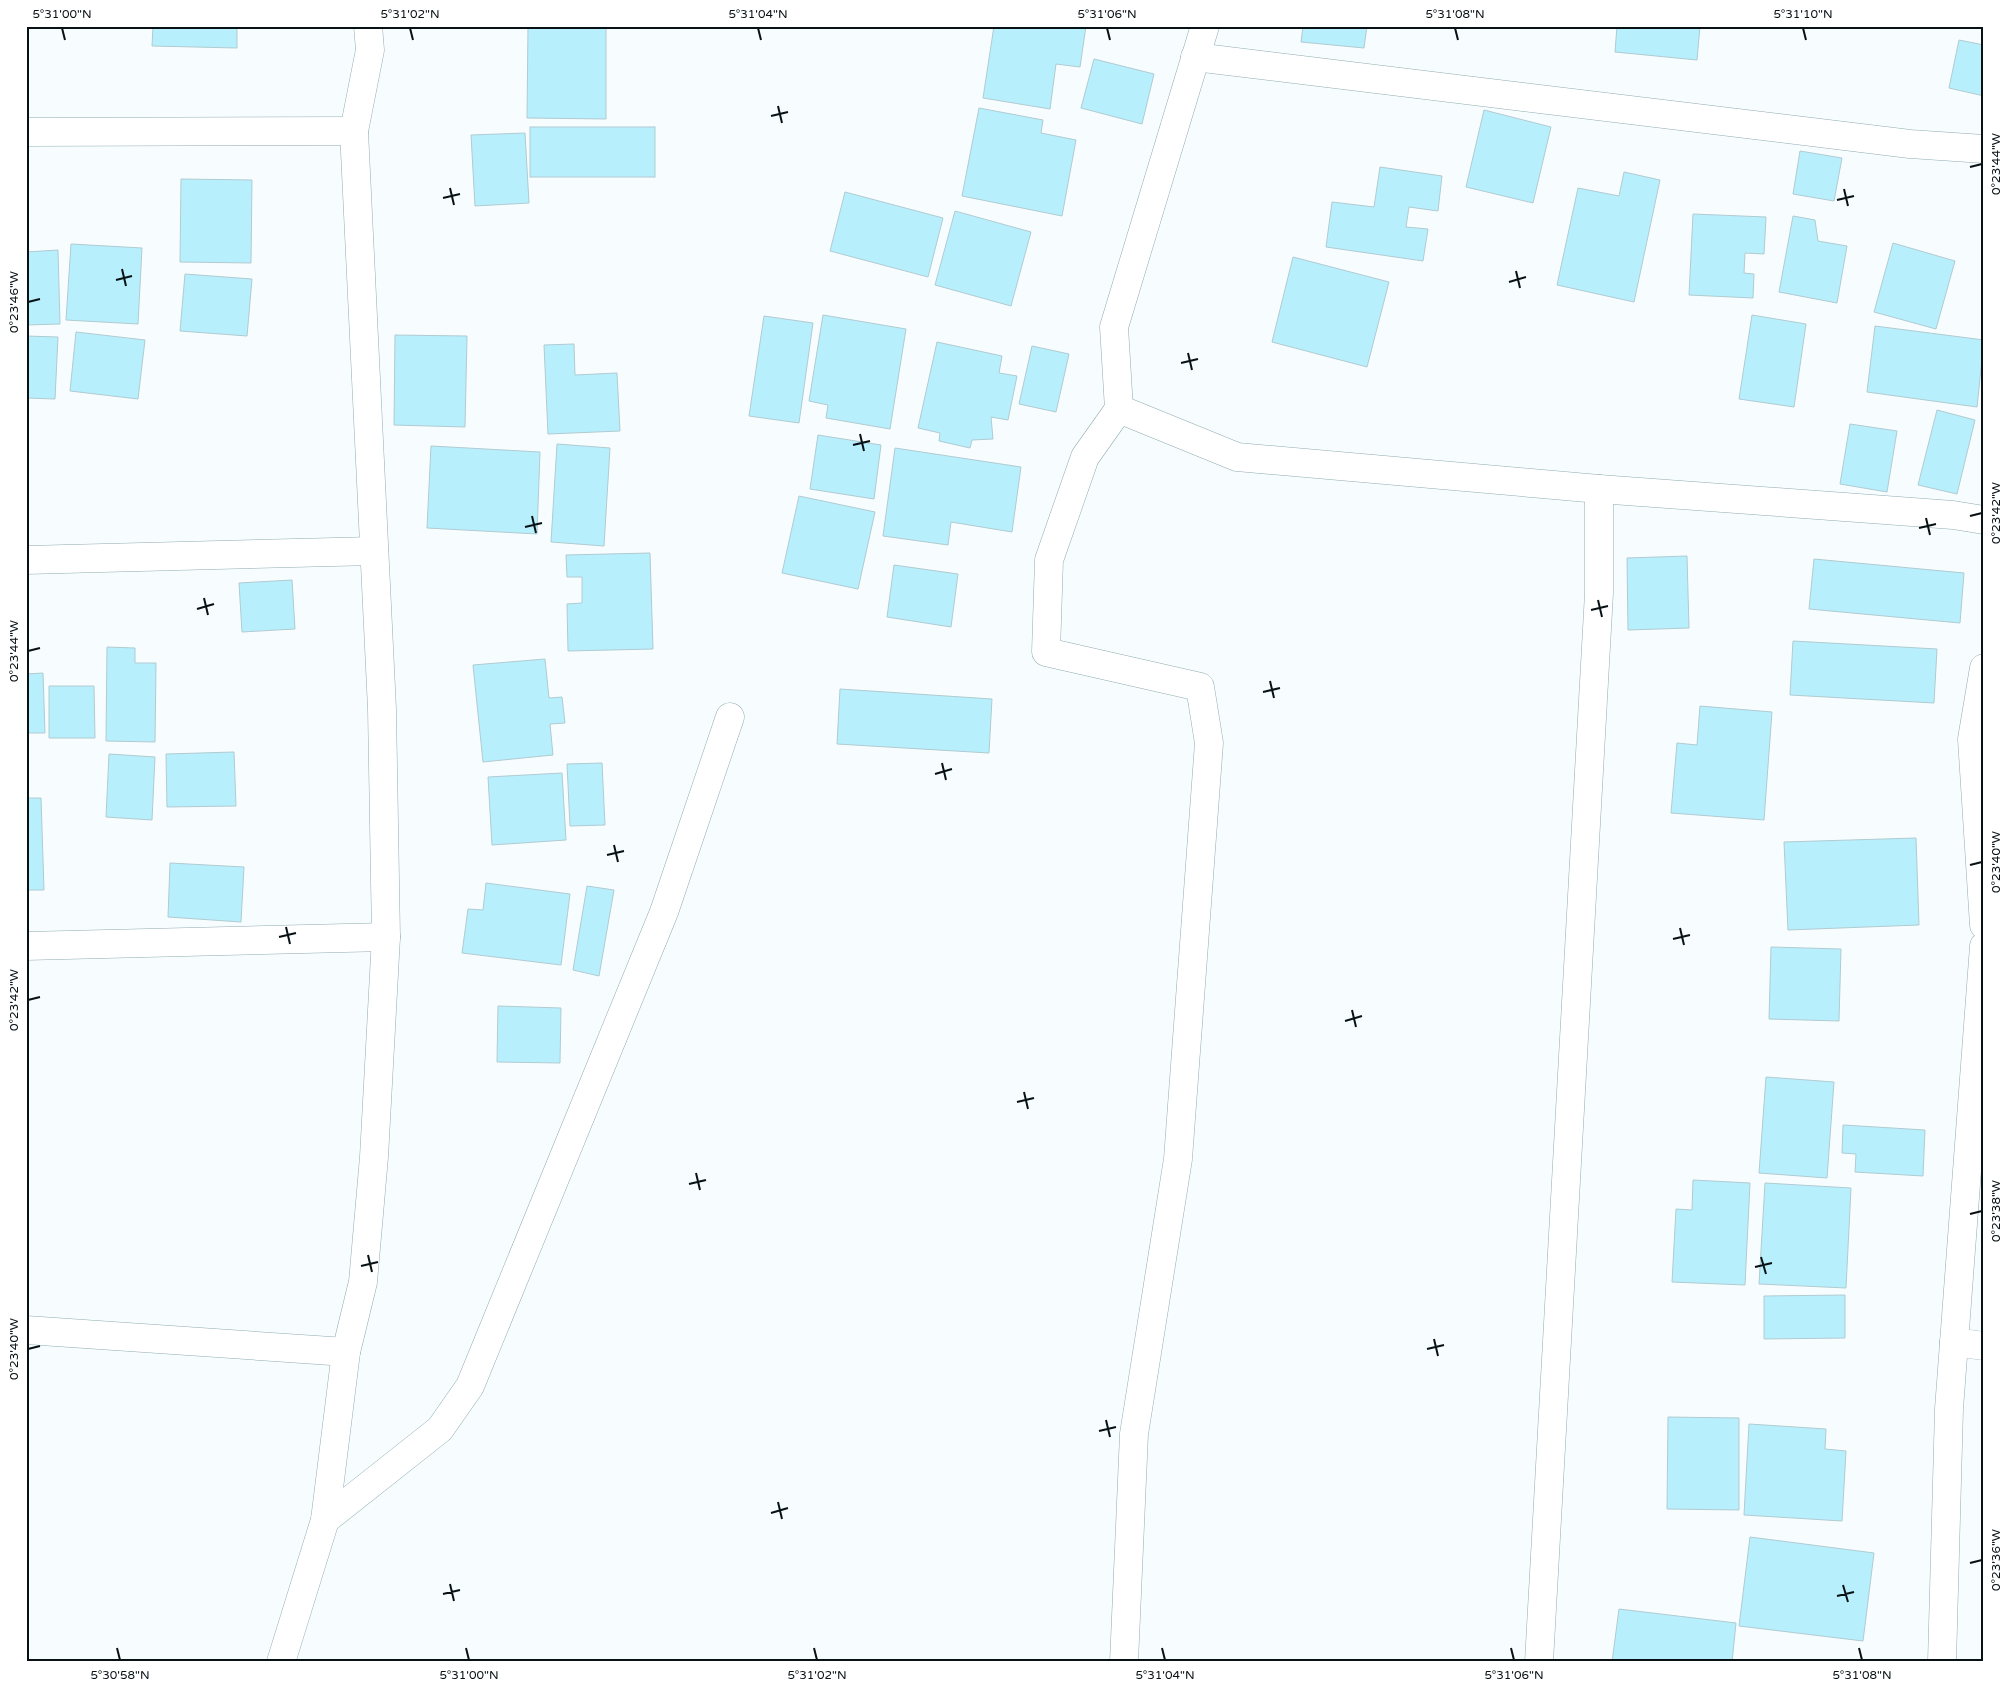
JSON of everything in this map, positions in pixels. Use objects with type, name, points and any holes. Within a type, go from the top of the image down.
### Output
[{"type":"street","points":[[281,1662],[325,1520],[346,1352],[362,1282],[374,1157],[386,937],[382,709],[354,131],[370,50],[368,26]]},
{"type":"street","points":[[1124,1662],[1134,1434],[1178,1159],[1209,743],[1200,687],[1046,652],[1049,560],[1085,457],[1119,409],[1114,327],[1205,26]]},
{"type":"street","points":[[1195,57],[1901,143],[1984,149]]},
{"type":"street","points":[[26,132],[354,131]]},
{"type":"street","points":[[1119,409],[1237,457],[1599,489],[1953,515],[1984,520]]},
{"type":"street","points":[[1539,1662],[1598,602],[1599,489]]},
{"type":"street","points":[[26,560],[374,551]]},
{"type":"street","points":[[1984,668],[1972,739],[1984,925]]},
{"type":"street","points":[[325,1520],[440,1430],[470,1386],[664,912],[730,717]]},
{"type":"street","points":[[26,946],[386,937]]},
{"type":"street","points":[[1942,1662],[1949,1409],[1984,946]]},
{"type":"street","points":[[26,1330],[346,1352]]},
{"type":"street","points":[[1954,1342],[1984,1346]]},
{"type":"building","points":[[153,26],[237,26],[237,48],[152,46]]},
{"type":"building","points":[[528,26],[606,26],[606,119],[527,118]]},
{"type":"building","points":[[994,26],[1086,26],[1080,67],[1056,64],[1050,109],[983,98]]},
{"type":"building","points":[[1303,26],[1367,26],[1364,48],[1301,42]]},
{"type":"building","points":[[1617,26],[1700,26],[1697,60],[1615,52]]},
{"type":"building","points":[[1959,40],[1984,45],[1984,96],[1949,88]]},
{"type":"building","points":[[1094,59],[1154,74],[1142,124],[1081,108]]},
{"type":"building","points":[[979,108],[1043,120],[1041,133],[1076,140],[1062,216],[962,196]]},
{"type":"building","points":[[1484,110],[1551,127],[1533,203],[1466,187]]},
{"type":"building","points":[[530,127],[655,127],[655,177],[530,177]]},
{"type":"building","points":[[525,133],[529,203],[475,206],[471,135]]},
{"type":"building","points":[[1800,151],[1842,158],[1834,201],[1793,194]]},
{"type":"building","points":[[1380,167],[1442,176],[1438,211],[1409,207],[1406,227],[1428,229],[1423,261],[1326,247],[1332,202],[1374,207]]},
{"type":"building","points":[[1624,172],[1660,180],[1634,302],[1557,285],[1578,188],[1619,196]]},
{"type":"building","points":[[181,179],[252,180],[251,263],[180,262]]},
{"type":"building","points":[[845,192],[943,218],[928,277],[830,251]]},
{"type":"building","points":[[955,211],[1031,232],[1011,306],[935,285]]},
{"type":"building","points":[[1693,214],[1766,217],[1764,254],[1745,253],[1744,273],[1754,274],[1753,298],[1689,295]]},
{"type":"building","points":[[1793,216],[1815,220],[1818,241],[1847,246],[1837,303],[1779,292]]},
{"type":"building","points":[[1893,243],[1955,261],[1936,329],[1874,312]]},
{"type":"building","points":[[71,244],[142,248],[138,324],[66,320]]},
{"type":"building","points":[[58,250],[60,324],[26,325],[26,252]]},
{"type":"building","points":[[1293,257],[1389,282],[1367,367],[1272,342]]},
{"type":"building","points":[[185,274],[252,279],[247,336],[180,331]]},
{"type":"building","points":[[823,315],[906,329],[890,429],[826,418],[828,405],[809,401]]},
{"type":"building","points":[[1752,315],[1806,324],[1794,407],[1739,399]]},
{"type":"building","points":[[764,316],[813,323],[799,423],[749,416]]},
{"type":"building","points":[[1875,326],[1984,340],[1977,407],[1867,392]]},
{"type":"building","points":[[76,332],[145,340],[138,399],[70,391]]},
{"type":"building","points":[[395,335],[467,336],[465,427],[394,425]]},
{"type":"building","points":[[26,336],[58,337],[55,399],[26,398]]},
{"type":"building","points":[[937,342],[1002,356],[999,373],[1017,376],[1008,420],[991,417],[993,439],[972,440],[970,448],[939,441],[940,433],[918,428]]},
{"type":"building","points":[[574,344],[575,375],[617,373],[620,431],[548,434],[544,345]]},
{"type":"building","points":[[1032,346],[1069,354],[1056,412],[1019,404]]},
{"type":"building","points":[[1937,410],[1975,420],[1957,494],[1918,485]]},
{"type":"building","points":[[1850,424],[1897,431],[1887,492],[1840,484]]},
{"type":"building","points":[[818,435],[881,445],[874,499],[810,489]]},
{"type":"building","points":[[557,444],[610,448],[604,546],[551,542]]},
{"type":"building","points":[[431,446],[540,452],[537,534],[427,528]]},
{"type":"building","points":[[895,448],[1021,467],[1012,532],[951,522],[948,545],[883,536]]},
{"type":"building","points":[[799,496],[875,512],[858,589],[782,573]]},
{"type":"building","points":[[650,553],[653,649],[568,651],[567,604],[582,603],[582,577],[567,577],[566,555]]},
{"type":"building","points":[[1687,556],[1689,628],[1628,630],[1627,558]]},
{"type":"building","points":[[1814,559],[1964,573],[1960,623],[1809,609]]},
{"type":"building","points":[[894,565],[958,574],[951,627],[887,617]]},
{"type":"building","points":[[292,580],[295,629],[242,632],[239,583]]},
{"type":"building","points":[[1793,641],[1937,649],[1934,703],[1790,695]]},
{"type":"building","points":[[107,647],[135,648],[135,663],[156,663],[155,742],[106,741]]},
{"type":"building","points":[[545,659],[549,698],[562,697],[565,723],[550,724],[553,755],[483,762],[473,665]]},
{"type":"building","points":[[43,673],[45,733],[26,733],[26,674]]},
{"type":"building","points":[[49,686],[94,686],[95,738],[49,738]]},
{"type":"building","points":[[840,689],[992,699],[989,753],[837,744]]},
{"type":"building","points":[[1700,706],[1772,712],[1764,820],[1671,813],[1677,743],[1697,745]]},
{"type":"building","points":[[234,752],[236,806],[167,807],[166,754]]},
{"type":"building","points":[[109,754],[155,757],[152,820],[106,817]]},
{"type":"building","points":[[602,763],[605,825],[570,826],[567,764]]},
{"type":"building","points":[[562,773],[566,840],[492,845],[488,777]]},
{"type":"building","points":[[26,798],[41,798],[44,890],[26,890]]},
{"type":"building","points":[[1916,838],[1919,925],[1788,930],[1784,842]]},
{"type":"building","points":[[170,863],[244,867],[241,922],[168,917]]},
{"type":"building","points":[[486,883],[570,894],[561,965],[462,953],[468,909],[483,910]]},
{"type":"building","points":[[587,886],[614,890],[599,976],[573,970]]},
{"type":"building","points":[[1771,947],[1841,949],[1839,1021],[1769,1019]]},
{"type":"building","points":[[498,1006],[561,1008],[560,1063],[497,1062]]},
{"type":"building","points":[[1766,1077],[1834,1082],[1827,1178],[1759,1173]]},
{"type":"building","points":[[1843,1125],[1925,1130],[1923,1176],[1855,1172],[1856,1154],[1842,1153]]},
{"type":"building","points":[[1693,1180],[1750,1183],[1745,1285],[1672,1282],[1676,1209],[1692,1210]]},
{"type":"building","points":[[1765,1183],[1851,1188],[1846,1288],[1759,1284]]},
{"type":"building","points":[[1845,1295],[1845,1338],[1764,1339],[1764,1296]]},
{"type":"building","points":[[1668,1417],[1739,1418],[1739,1510],[1667,1509]]},
{"type":"building","points":[[1749,1424],[1826,1429],[1825,1449],[1846,1451],[1842,1521],[1744,1515]]},
{"type":"building","points":[[1750,1537],[1874,1553],[1863,1641],[1739,1626]]},
{"type":"building","points":[[1619,1609],[1736,1623],[1732,1662],[1612,1662]]}]
